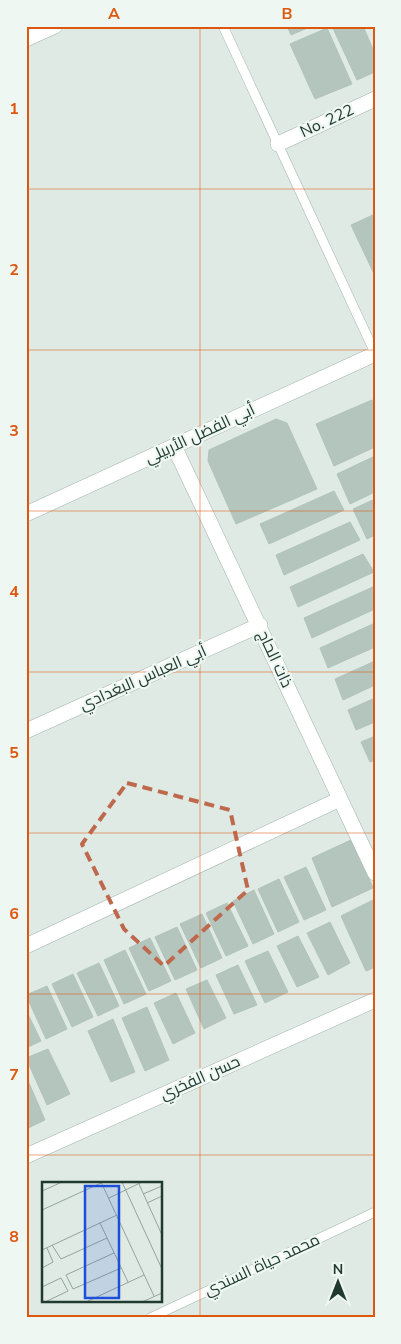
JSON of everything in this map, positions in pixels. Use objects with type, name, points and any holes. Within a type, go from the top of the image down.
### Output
[{"type":"street","points":[[26,39],[55,26]]},
{"type":"street","name":"No. 222","points":[[278,144],[375,99]]},
{"type":"street","name":"أبي الفضل الأربيلي","points":[[26,514],[375,354]]},
{"type":"street","name":"ذات الحاج","points":[[174,446],[260,625],[375,873]]},
{"type":"street","name":"أبي العباس البغدادي","points":[[26,731],[260,625]]},
{"type":"street","points":[[26,946],[340,799]]},
{"type":"street","name":"حسن الفخري","points":[[26,1156],[375,1000]]},
{"type":"lane","points":[[222,26],[375,354]]},
{"type":"lane","name":"محمد حياة السندي","points":[[150,1318],[375,1212]]},
{"type":"highlighted area","points":[[127,783],[230,810],[248,890],[164,966],[124,929],[82,844]]},
{"type":"building","points":[[287,26],[312,26],[291,35]]},
{"type":"building","points":[[332,26],[363,26],[375,54],[375,72],[357,80]]},
{"type":"building","points":[[327,28],[352,84],[315,99],[290,44]]},
{"type":"building","points":[[375,214],[375,276],[351,225]]},
{"type":"building","points":[[372,400],[375,405],[375,447],[334,466],[316,424]]},
{"type":"building","points":[[276,419],[287,423],[317,489],[236,524],[208,461],[209,450]]},
{"type":"building","points":[[375,456],[375,492],[350,504],[337,474]]},
{"type":"building","points":[[334,491],[344,510],[269,544],[260,524]]},
{"type":"building","points":[[375,499],[375,535],[367,539],[353,509]]},
{"type":"building","points":[[350,522],[360,540],[284,575],[276,555]]},
{"type":"building","points":[[363,554],[374,572],[298,607],[290,587]]},
{"type":"building","points":[[375,586],[375,609],[312,638],[304,618]]},
{"type":"building","points":[[375,623],[375,647],[328,668],[320,648]]},
{"type":"building","points":[[375,661],[375,685],[343,700],[335,679]]},
{"type":"building","points":[[375,698],[375,722],[356,730],[348,710]]},
{"type":"building","points":[[375,736],[375,760],[370,762],[361,742]]},
{"type":"building","points":[[353,839],[373,888],[332,907],[312,858]]},
{"type":"building","points":[[306,867],[326,910],[304,920],[284,877]]},
{"type":"building","points":[[279,879],[299,922],[278,932],[258,889]]},
{"type":"building","points":[[254,890],[274,934],[253,944],[233,901]]},
{"type":"building","points":[[375,899],[375,967],[366,971],[341,916]]},
{"type":"building","points":[[227,903],[248,946],[226,956],[206,913]]},
{"type":"building","points":[[202,914],[222,958],[201,968],[180,924]]},
{"type":"building","points":[[330,922],[350,963],[328,975],[307,933]]},
{"type":"building","points":[[177,927],[197,970],[175,980],[155,937]]},
{"type":"building","points":[[298,936],[319,977],[297,987],[277,946]]},
{"type":"building","points":[[150,938],[171,981],[149,991],[129,948]]},
{"type":"building","points":[[125,950],[146,994],[124,1004],[104,960]]},
{"type":"building","points":[[268,951],[288,992],[265,1003],[245,961]]},
{"type":"building","points":[[99,963],[119,1006],[98,1016],[77,973]]},
{"type":"building","points":[[238,965],[257,1005],[234,1014],[216,975]]},
{"type":"building","points":[[73,974],[93,1017],[72,1027],[52,984]]},
{"type":"building","points":[[207,980],[226,1018],[204,1029],[186,989]]},
{"type":"building","points":[[47,986],[67,1029],[46,1039],[26,995]]},
{"type":"building","points":[[176,993],[195,1033],[173,1044],[154,1003]]},
{"type":"building","points":[[147,1007],[169,1060],[145,1071],[122,1018]]},
{"type":"building","points":[[26,1010],[41,1041],[26,1048]]},
{"type":"building","points":[[113,1019],[135,1072],[111,1082],[88,1031]]},
{"type":"building","points":[[48,1049],[70,1094],[47,1105],[26,1058]]},
{"type":"building","points":[[26,1076],[45,1120],[26,1129]]}]
